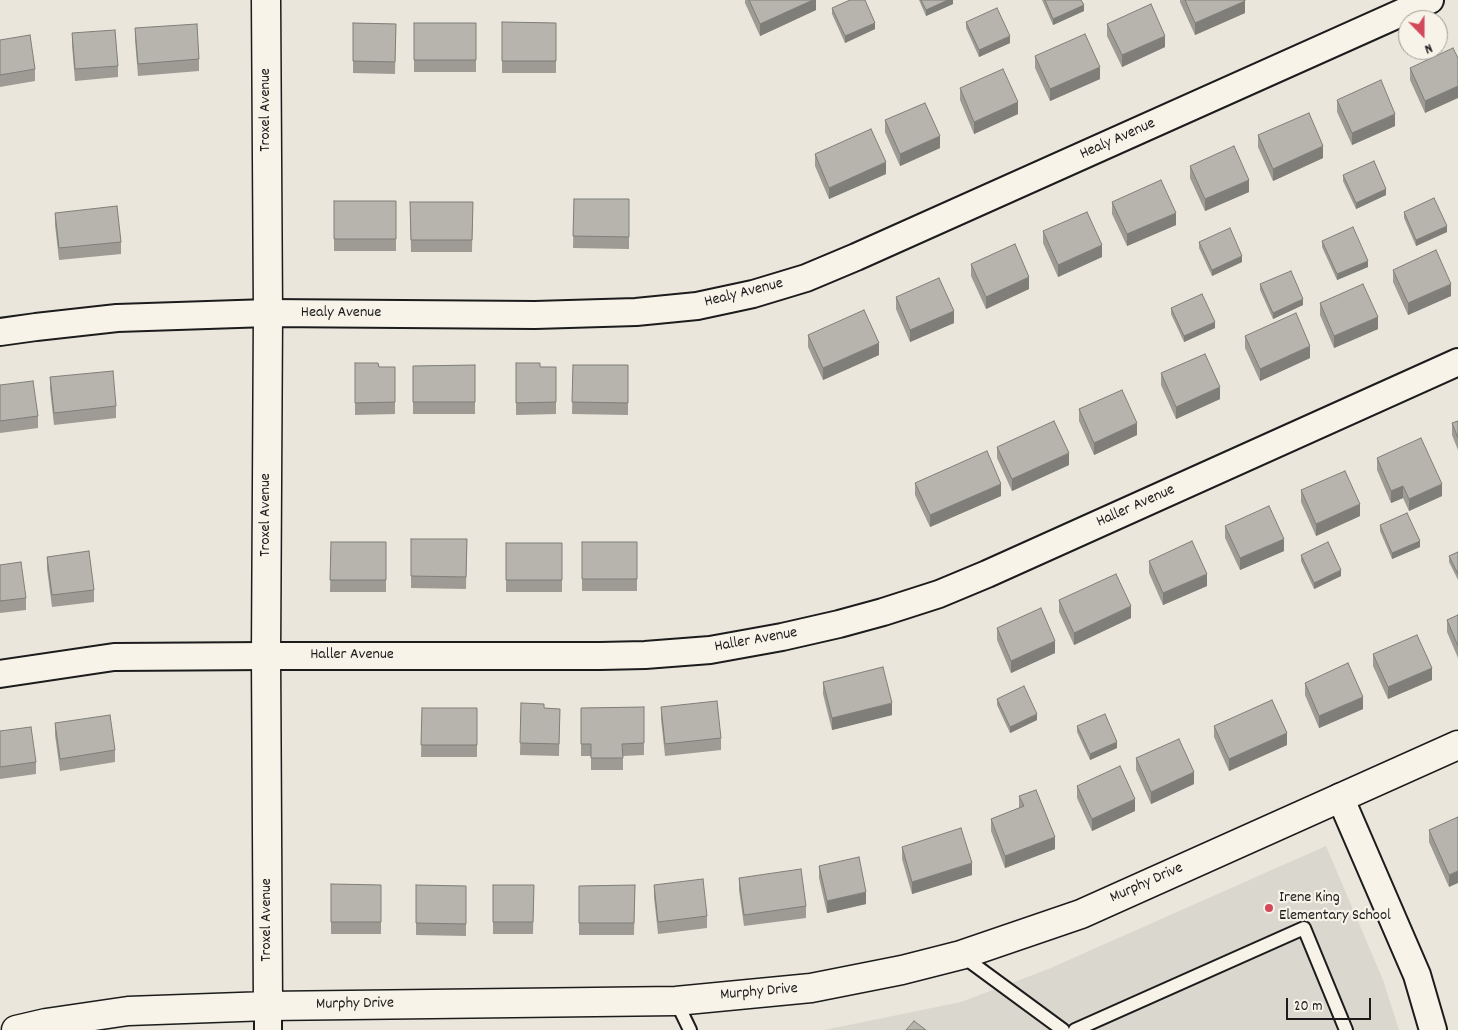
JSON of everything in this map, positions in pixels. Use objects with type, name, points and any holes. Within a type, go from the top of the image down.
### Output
[{"type":"street","name":"Troxel Avenue","points":[[266,0],[268,1018]]},
{"type":"street","name":"Healy Avenue","points":[[0,332],[117,318],[268,313],[535,316],[627,313],[697,306],[753,294],[806,278],[856,257],[1430,0]]},
{"type":"street","name":"Haller Avenue","points":[[0,674],[114,657],[645,655],[710,650],[782,637],[883,612],[939,594],[1458,362]]},
{"type":"street","name":"Murphy Drive","points":[[16,1030],[46,1023],[128,1012],[268,1018],[676,1001],[811,988],[902,970],[962,955],[1081,914],[1458,745]]},
{"type":"street","points":[[1340,797],[1417,975],[1433,1030]]},
{"type":"lane","points":[[1074,1030],[1304,928],[1346,1030]]},
{"type":"lane","points":[[962,955],[1063,1030]]},
{"type":"lane","points":[[676,1001],[690,1030]]},
{"type":"shaded area","name":"Irene King Elementary School","points":[[1326,846],[1383,980],[1399,1030],[824,1030],[961,1002],[1046,970]]},
{"type":"building","points":[[749,0],[813,0],[760,24]]},
{"type":"building","points":[[850,0],[865,0],[875,23],[845,36],[832,8]]},
{"type":"building","points":[[921,0],[948,0],[926,10]]},
{"type":"building","points":[[1045,0],[1081,0],[1084,5],[1053,19]]},
{"type":"building","points":[[1185,0],[1245,0],[1245,1],[1195,23]]},
{"type":"building","points":[[1151,4],[1165,36],[1122,55],[1107,24]]},
{"type":"building","points":[[997,8],[1010,36],[979,50],[966,22]]},
{"type":"building","points":[[502,22],[556,23],[556,61],[502,61]]},
{"type":"building","points":[[353,23],[396,24],[395,62],[353,61]]},
{"type":"building","points":[[414,23],[476,23],[476,60],[414,60]]},
{"type":"building","points":[[197,24],[199,59],[138,64],[135,28]]},
{"type":"building","points":[[115,30],[118,66],[75,69],[72,33]]},
{"type":"building","points":[[1085,34],[1100,67],[1050,89],[1035,56]]},
{"type":"building","points":[[30,35],[35,69],[0,75],[0,40]]},
{"type":"building","points":[[1453,48],[1458,58],[1458,86],[1425,101],[1410,68],[1427,60],[1448,60],[1448,50]]},
{"type":"building","points":[[1003,69],[1018,102],[974,122],[960,88]]},
{"type":"building","points":[[1381,80],[1395,114],[1352,133],[1337,100]]},
{"type":"building","points":[[925,103],[940,136],[900,154],[885,120]]},
{"type":"building","points":[[1309,113],[1323,146],[1273,169],[1258,135]]},
{"type":"building","points":[[871,129],[886,162],[829,188],[815,154]]},
{"type":"building","points":[[1234,146],[1249,180],[1205,199],[1190,166]]},
{"type":"building","points":[[1374,161],[1386,189],[1356,203],[1343,175]]},
{"type":"building","points":[[1161,180],[1176,213],[1127,234],[1112,202]]},
{"type":"building","points":[[1434,198],[1447,226],[1416,240],[1404,212]]},
{"type":"building","points":[[574,199],[629,199],[629,237],[573,236]]},
{"type":"building","points":[[334,201],[396,201],[396,239],[334,239]]},
{"type":"building","points":[[410,202],[473,202],[472,240],[411,240]]},
{"type":"building","points":[[117,206],[121,242],[59,248],[55,213]]},
{"type":"building","points":[[1087,212],[1102,245],[1058,265],[1043,231]]},
{"type":"building","points":[[1353,227],[1368,261],[1337,274],[1322,241]]},
{"type":"building","points":[[1230,228],[1242,256],[1212,270],[1199,242]]},
{"type":"building","points":[[1015,244],[1029,277],[986,297],[971,264]]},
{"type":"building","points":[[1436,250],[1451,284],[1408,303],[1393,270]]},
{"type":"building","points":[[1291,271],[1303,299],[1273,313],[1260,284]]},
{"type":"building","points":[[939,278],[954,311],[910,330],[896,297]]},
{"type":"building","points":[[1363,284],[1378,317],[1334,336],[1320,303]]},
{"type":"building","points":[[1202,294],[1215,322],[1184,336],[1171,308]]},
{"type":"building","points":[[864,310],[879,343],[823,368],[808,335]]},
{"type":"building","points":[[1296,313],[1310,346],[1260,369],[1245,336]]},
{"type":"building","points":[[1205,354],[1220,387],[1176,407],[1161,373]]},
{"type":"building","points":[[355,363],[378,363],[379,367],[395,367],[395,402],[355,403]]},
{"type":"building","points":[[516,363],[540,363],[540,367],[556,367],[556,402],[516,403]]},
{"type":"building","points":[[475,365],[475,402],[413,402],[413,366]]},
{"type":"building","points":[[573,365],[628,365],[628,403],[572,402]]},
{"type":"building","points":[[113,371],[116,406],[54,413],[50,377]]},
{"type":"building","points":[[33,381],[38,416],[0,421],[0,385]]},
{"type":"building","points":[[1122,390],[1137,423],[1094,443],[1079,409]]},
{"type":"building","points":[[1054,421],[1069,453],[1012,479],[997,447]]},
{"type":"building","points":[[1458,421],[1458,438],[1452,423]]},
{"type":"building","points":[[1421,438],[1442,484],[1409,499],[1403,486],[1391,491],[1377,458]]},
{"type":"building","points":[[987,451],[1001,484],[930,515],[915,483]]},
{"type":"building","points":[[1345,471],[1360,504],[1316,524],[1301,490]]},
{"type":"building","points":[[1269,506],[1284,539],[1240,558],[1225,526]]},
{"type":"building","points":[[1407,513],[1420,541],[1392,553],[1380,525]]},
{"type":"building","points":[[411,539],[467,539],[466,577],[411,576]]},
{"type":"building","points":[[1192,541],[1207,574],[1163,593],[1149,561]]},
{"type":"building","points":[[331,542],[386,542],[386,580],[330,580]]},
{"type":"building","points":[[582,542],[637,542],[637,579],[582,579]]},
{"type":"building","points":[[1328,542],[1341,570],[1314,583],[1301,555]]},
{"type":"building","points":[[506,543],[562,543],[562,580],[506,580]]},
{"type":"building","points":[[89,551],[94,590],[52,595],[47,557]]},
{"type":"building","points":[[1458,552],[1458,574],[1449,556]]},
{"type":"building","points":[[21,562],[26,598],[0,601],[0,565]]},
{"type":"building","points":[[1116,574],[1131,606],[1074,633],[1059,600]]},
{"type":"building","points":[[1041,608],[1055,641],[1011,661],[997,628]]},
{"type":"building","points":[[1458,615],[1458,646],[1447,620]]},
{"type":"building","points":[[1417,635],[1432,668],[1388,687],[1373,654]]},
{"type":"building","points":[[1348,663],[1363,697],[1319,716],[1305,683]]},
{"type":"building","points":[[883,667],[892,703],[832,718],[823,682]]},
{"type":"building","points":[[1024,686],[1037,714],[1010,727],[997,699]]},
{"type":"building","points":[[1272,700],[1287,733],[1229,759],[1214,726]]},
{"type":"building","points":[[717,701],[721,738],[665,744],[661,707]]},
{"type":"building","points":[[521,703],[544,704],[544,708],[560,709],[559,744],[520,743]]},
{"type":"building","points":[[644,707],[644,743],[622,744],[623,758],[591,758],[591,744],[581,744],[581,708]]},
{"type":"building","points":[[422,708],[477,708],[477,745],[421,745]]},
{"type":"building","points":[[1105,714],[1117,742],[1090,754],[1077,726]]},
{"type":"building","points":[[110,715],[115,750],[60,759],[55,723]]},
{"type":"building","points":[[31,727],[36,762],[0,767],[0,731]]},
{"type":"building","points":[[1179,739],[1194,772],[1151,792],[1136,758]]},
{"type":"building","points":[[1120,766],[1135,799],[1092,819],[1077,786]]},
{"type":"building","points":[[1036,790],[1055,837],[1005,856],[991,819],[1024,806],[1019,796]]},
{"type":"building","points":[[1458,817],[1458,871],[1449,875],[1429,830]]},
{"type":"building","points":[[961,828],[972,863],[912,882],[902,847]]},
{"type":"building","points":[[859,857],[866,892],[827,901],[819,866]]},
{"type":"building","points":[[801,869],[806,906],[744,915],[739,878]]},
{"type":"building","points":[[703,879],[707,916],[658,922],[654,885]]},
{"type":"building","points":[[331,884],[381,885],[381,922],[331,922]]},
{"type":"building","points":[[416,885],[466,886],[466,924],[416,923]]},
{"type":"building","points":[[493,885],[534,885],[533,922],[493,922]]},
{"type":"building","points":[[635,885],[634,923],[579,923],[579,886]]},
{"type":"building","points":[[914,1021],[926,1030],[906,1030]]},
{"type":"place","name":"Irene King Elementary School","points":[[1269,908]]}]
